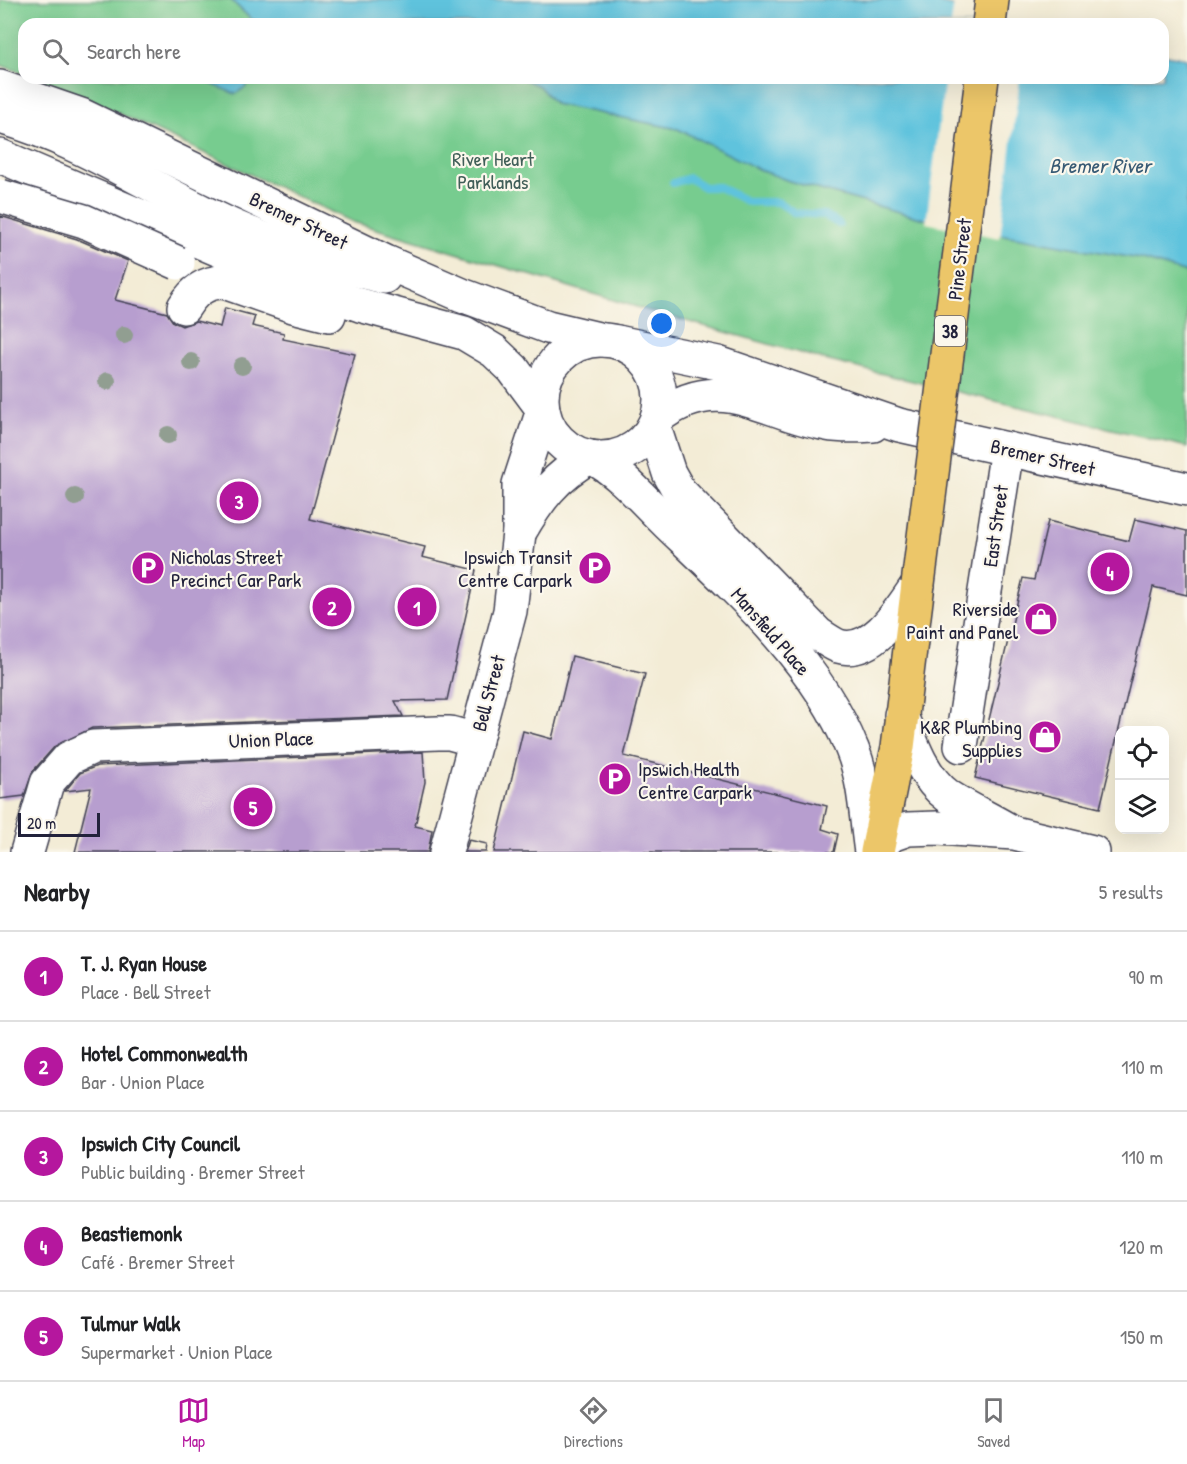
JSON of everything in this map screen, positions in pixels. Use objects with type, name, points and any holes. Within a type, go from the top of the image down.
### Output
[{"type":"main road","points":[[990,18],[992,0]]},
{"type":"main road","name":"Pine Street","points":[[918,584],[981,84]]},
{"type":"main road","name":"38","points":[[875,851],[889,796],[918,584]]},
{"type":"street","name":"Bremer Street","points":[[0,87],[90,118],[386,262],[489,306],[548,327],[718,363],[899,425],[1187,489]]},
{"type":"street","points":[[0,117],[69,141],[242,231],[304,255],[489,306]]},
{"type":"street","points":[[0,125],[80,158],[88,168],[91,178],[87,200]]},
{"type":"street","points":[[0,156],[37,181],[299,284],[360,305],[464,333],[494,351],[513,369],[543,409],[549,427],[559,441],[573,451],[592,457],[614,457],[633,449],[655,422],[660,390],[654,372],[642,356],[610,341],[580,344],[553,364],[543,385],[543,409]]},
{"type":"street","points":[[0,196],[84,221],[237,286]]},
{"type":"street","points":[[184,307],[193,294],[206,285],[224,282],[318,313],[368,321],[433,323]]},
{"type":"street","name":"Bremer Street","points":[[655,422],[683,401],[718,394],[827,424],[899,425]]},
{"type":"street","name":"Bell Street","points":[[446,852],[510,611],[519,533],[519,484],[543,409]]},
{"type":"street","name":"Mansfield Place","points":[[655,422],[669,473],[679,491],[818,634],[838,645],[849,647],[861,645],[891,622],[918,584]]},
{"type":"street","name":"East Street","points":[[961,746],[1007,448]]},
{"type":"street","name":"Mansfield Place","points":[[592,457],[622,478],[729,582],[807,671],[853,749],[875,851]]},
{"type":"street","name":"Bell Street","points":[[519,533],[552,484],[571,468],[592,457]]},
{"type":"street","points":[[901,715],[914,749],[930,777],[946,795],[1014,833]]},
{"type":"street","name":"Union Place","points":[[27,852],[47,783],[69,758],[93,747],[438,733],[450,733],[476,740]]},
{"type":"street","points":[[875,851],[891,835],[908,829],[1014,833],[1093,852]]},
{"type":"green space","points":[[0,0],[231,0],[250,18],[18,18],[18,72],[0,65]]},
{"type":"green space","name":"River Heart Parklands","points":[[49,84],[534,84],[555,104],[678,129],[789,181],[942,224],[1140,259],[1187,273],[1187,447],[829,361],[650,311],[353,222],[94,102]]},
{"type":"water","points":[[231,0],[926,0],[1006,18],[250,18]]},
{"type":"water","name":"Bremer River","points":[[1169,55],[1187,59],[1187,273],[1140,259],[942,224],[789,181],[758,169],[678,129],[555,104],[534,84],[1169,84]]},
{"type":"water","points":[[211,84],[246,84],[246,87],[235,94]]},
{"type":"pier","points":[[954,3],[1019,18],[952,18]]},
{"type":"pier","points":[[944,84],[1019,84],[1000,238],[926,223]]},
{"type":"building","name":"Nicholas Street Precinct Car Park","points":[[0,216],[77,239],[128,261],[115,300],[167,313],[173,322],[182,326],[196,321],[220,327],[225,308],[255,316],[252,326],[284,333],[283,339],[355,354],[310,519],[425,547],[422,557],[476,570],[447,700],[395,701],[403,716],[92,728],[55,746],[33,771],[24,796],[0,799]]},
{"type":"building","points":[[1135,519],[1187,531],[1187,595],[1153,587],[1120,726],[1115,726],[1115,745],[1100,808],[975,778],[1023,578],[1034,580],[1048,521],[1129,541]]},
{"type":"building","name":"Ipswich Health Centre Carpark","points":[[572,656],[645,674],[624,756],[827,806],[822,829],[838,834],[834,852],[494,852],[523,731],[552,739]]},
{"type":"building","points":[[423,752],[425,782],[415,826],[432,830],[428,852],[75,852],[91,788],[65,791],[80,773],[97,766]]},
{"type":"building","points":[[469,840],[487,844],[486,852],[465,852]]},
{"type":"waterway","points":[[673,183],[689,178],[704,187],[719,187],[748,202],[778,202],[795,213],[824,215],[839,224]]},
{"type":"place","name":"Ipswich City Council","points":[[239,501]]},
{"type":"place","name":"Nicholas Street Precinct Car Park","points":[[148,568]]},
{"type":"place","name":"Ipswich Transit Centre Carpark","points":[[595,568]]},
{"type":"place","name":"Beastiemonk","points":[[1110,572]]},
{"type":"place","name":"Hotel Commonwealth","points":[[332,607]]},
{"type":"place","name":"T. J. Ryan House","points":[[417,607]]},
{"type":"place","name":"Riverside Paint and Panel","points":[[1041,619]]},
{"type":"place","name":"K&R Plumbing Supplies","points":[[1045,737]]},
{"type":"place","name":"Ipswich Health Centre Carpark","points":[[615,779]]},
{"type":"place","name":"Tulmur Walk","points":[[253,807]]}]
